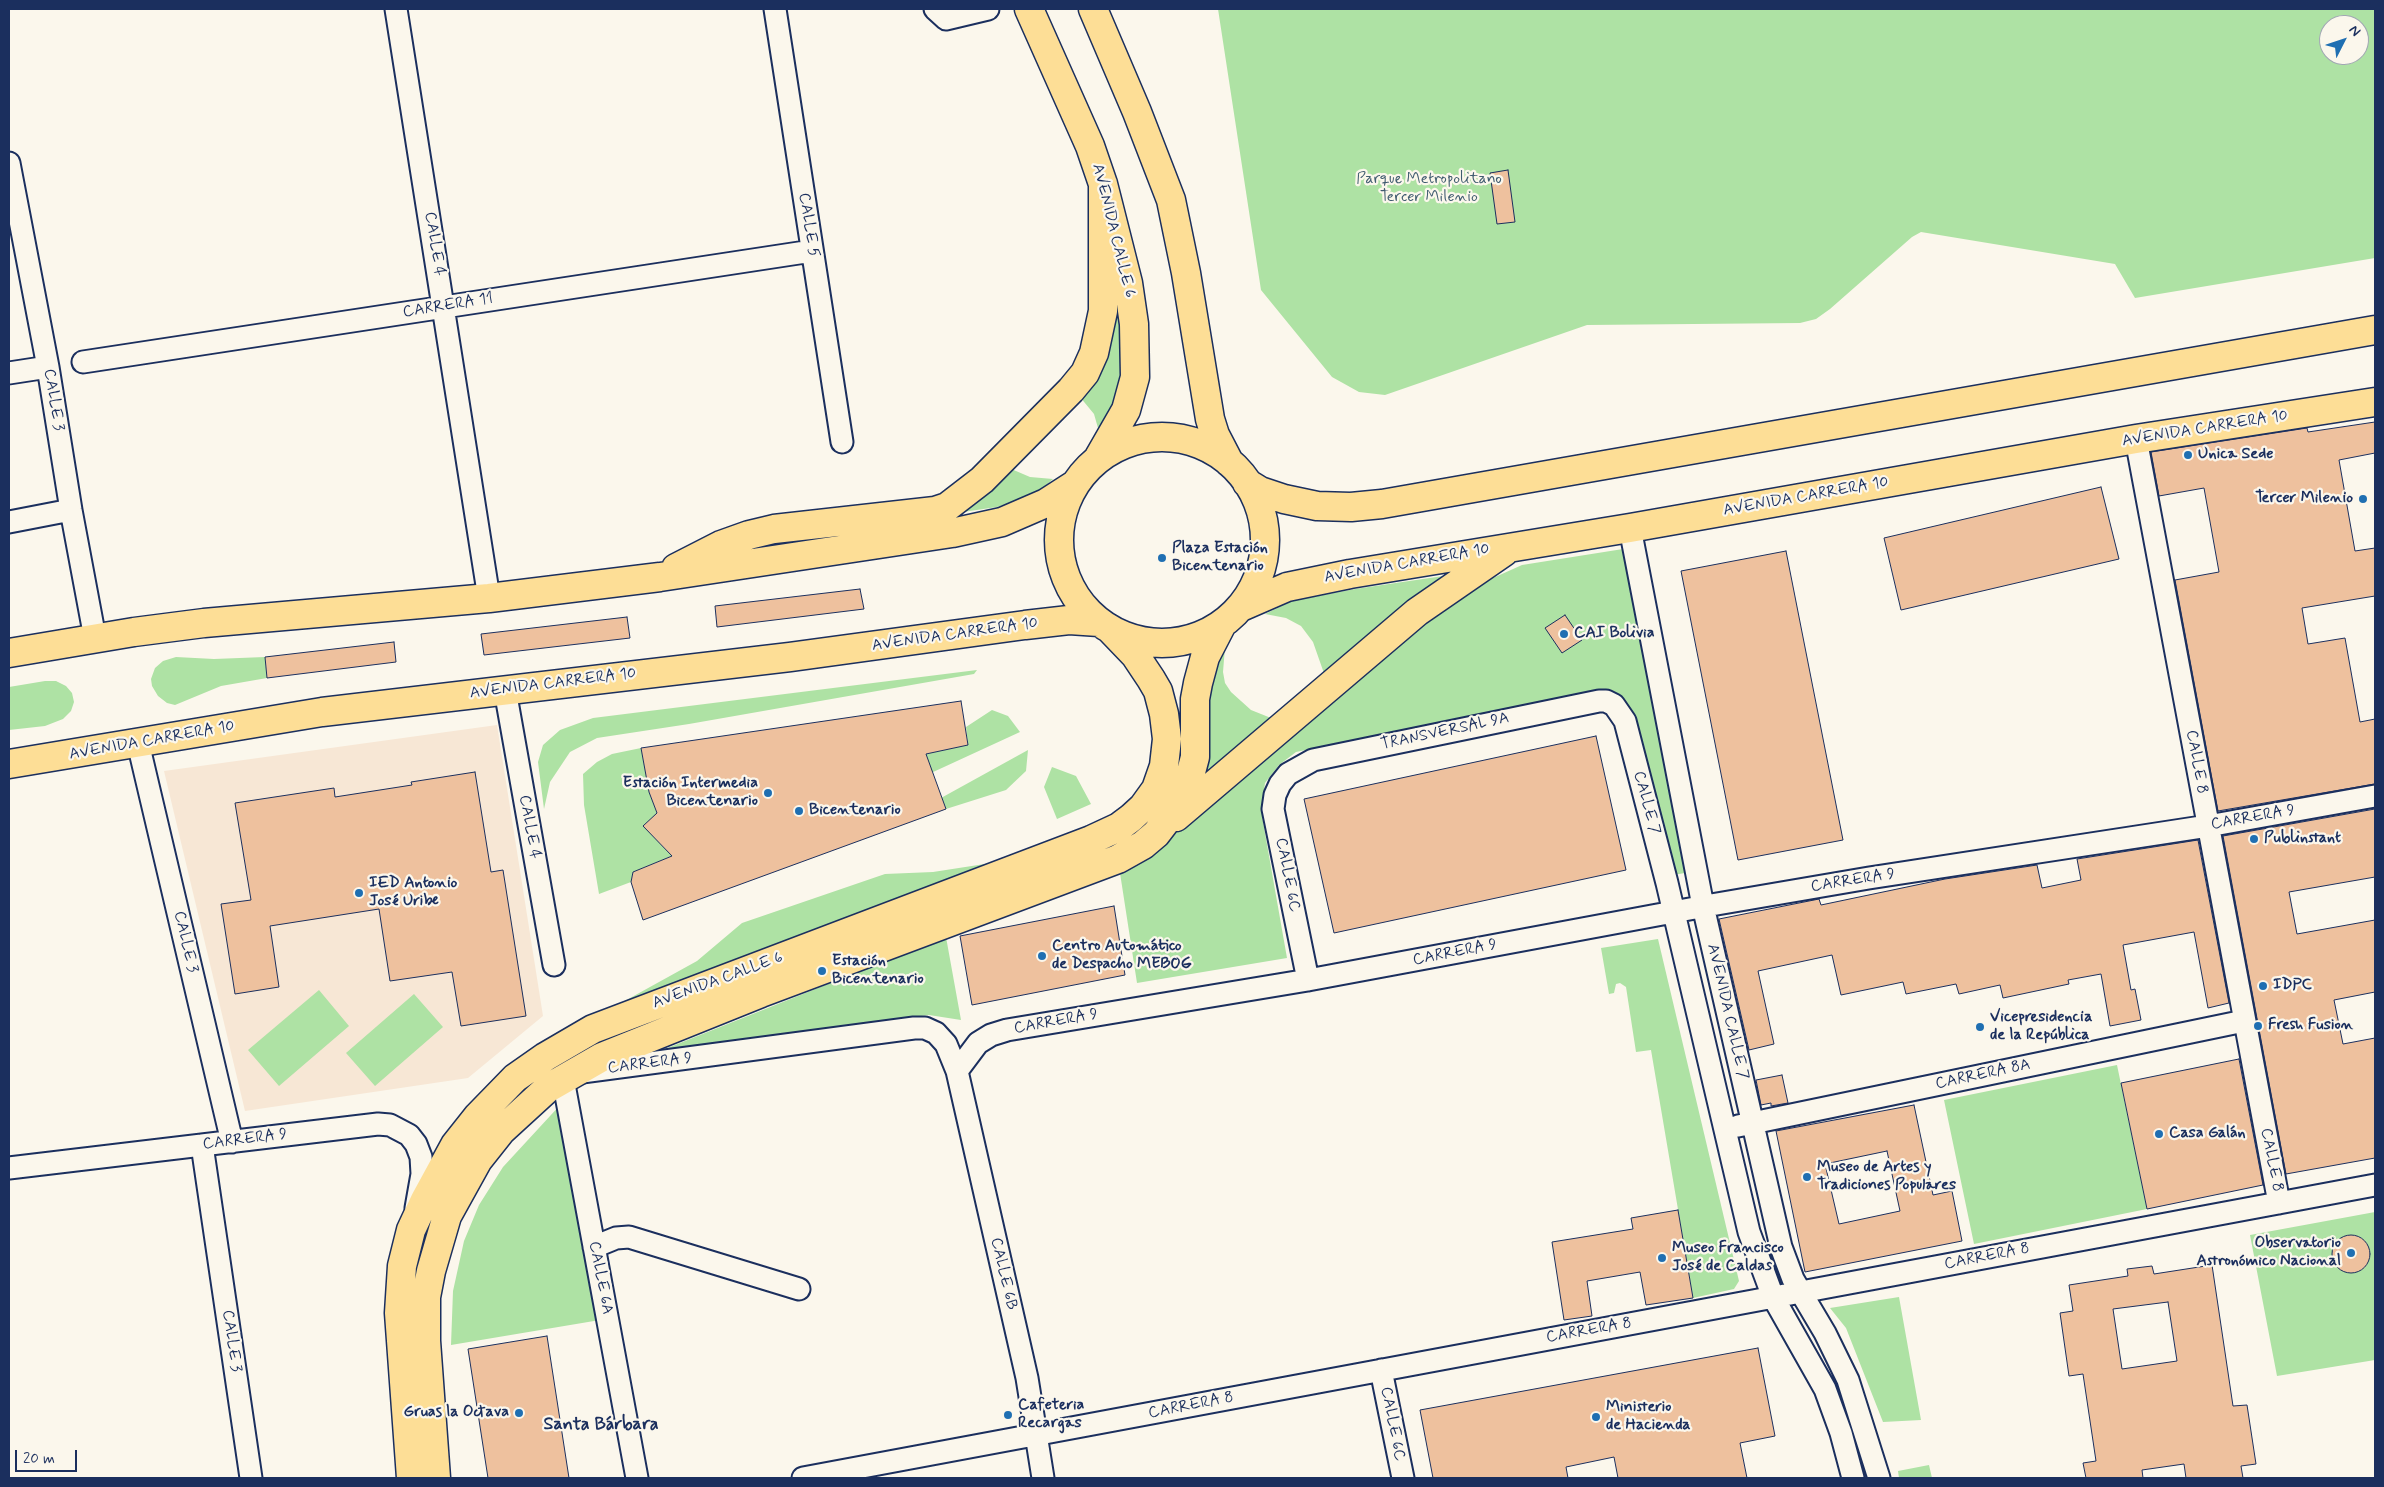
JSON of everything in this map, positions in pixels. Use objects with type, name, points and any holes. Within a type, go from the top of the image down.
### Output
[{"type":"main road","name":"AVENIDA CALLE 6","points":[[1029,9],[1090,146],[1103,184],[1128,282],[1136,356],[1136,377],[1126,410],[1098,458]]},
{"type":"main road","points":[[1093,9],[1137,112],[1171,200],[1186,273],[1210,419],[1215,435],[1229,462]]},
{"type":"main road","points":[[660,577],[720,545],[749,535],[774,529],[947,507],[982,480],[1071,390],[1084,373],[1094,353],[1103,311],[1103,184]]},
{"type":"main road","points":[[1247,483],[1260,491],[1284,499],[1317,506],[1351,507],[1382,504],[2375,330]]},
{"type":"main road","name":"AVENIDA CARRERA 10","points":[[1241,607],[1270,593],[1308,582],[1513,546],[1630,528],[2136,439],[2375,402]]},
{"type":"main road","points":[[9,653],[95,638],[251,618],[489,598],[660,577],[977,528],[1024,514],[1074,485],[1098,458],[1134,440],[1154,437],[1174,438],[1194,442],[1213,450],[1229,462],[1247,483],[1258,502],[1264,524],[1265,547],[1261,569],[1253,589],[1241,607],[1221,626],[1189,640],[1154,644],[1130,639],[1105,626]]},
{"type":"main road","name":"AVENIDA CALLE 6","points":[[411,1478],[399,1313],[402,1266],[411,1230],[437,1175],[455,1146],[478,1116],[515,1078],[571,1041],[616,1019],[1091,840],[1119,827],[1131,818],[1143,808],[1156,789],[1164,766],[1167,739],[1164,714],[1158,691],[1135,655],[1080,604],[1067,582],[1060,555],[1059,532],[1064,507],[1074,485]]},
{"type":"main road","points":[[1156,834],[1417,612],[1513,546]]},
{"type":"main road","name":"AVENIDA CARRERA 10","points":[[9,764],[322,712],[790,657],[1057,622],[1105,626]]},
{"type":"main road","name":"AVENIDA CALLE 6","points":[[436,1478],[425,1318],[430,1271],[442,1230],[474,1166],[495,1138],[525,1107],[567,1076],[635,1043],[1118,859],[1132,852],[1156,834],[1178,803],[1190,776],[1195,757],[1195,699],[1198,684],[1205,657],[1221,626]]},
{"type":"street","name":"CALLE 4","points":[[396,9],[489,598]]},
{"type":"street","name":"CALLE 5","points":[[775,9],[842,442]]},
{"type":"street","points":[[940,14],[988,9]]},
{"type":"street","name":"CALLE 3","points":[[9,163],[14,218],[48,367],[71,510],[95,638]]},
{"type":"street","name":"CARRERA 11","points":[[83,362],[812,250]]},
{"type":"street","points":[[9,373],[48,367]]},
{"type":"street","name":"CALLE 8","points":[[2136,439],[2279,1203]]},
{"type":"street","points":[[9,522],[71,510]]},
{"type":"street","name":"AVENIDA CALLE 7","points":[[1630,528],[1704,912],[1781,1247],[1800,1292],[1842,1366],[1863,1424],[1879,1478]]},
{"type":"street","name":"CALLE 4","points":[[504,690],[554,965]]},
{"type":"street","name":"TRANSVERSAL 9A","points":[[1288,774],[1314,760],[1589,702],[1606,701]]},
{"type":"street","name":"CALLE 7","points":[[1606,701],[1614,705],[1625,721],[1674,912]]},
{"type":"street","name":"CALLE 3","points":[[138,743],[232,1142]]},
{"type":"street","name":"CALLE 6C","points":[[1288,774],[1277,789],[1273,809],[1308,980]]},
{"type":"street","name":"CARRERA 9","points":[[957,1071],[978,1043],[991,1035],[1007,1030],[1308,980],[1674,912],[1704,912],[1888,875],[2208,826],[2375,796]]},
{"type":"street","name":"AVENIDA CALLE 7","points":[[1674,912],[1748,1232],[1773,1297],[1825,1389],[1842,1433],[1853,1478]]},
{"type":"street","name":"CARRERA 8A","points":[[1723,1129],[2244,1021]]},
{"type":"street","name":"CARRERA 9","points":[[567,1076],[914,1028],[925,1028],[936,1033],[946,1044],[957,1071]]},
{"type":"street","name":"CALLE 6B","points":[[957,1071],[1027,1378],[1043,1478]]},
{"type":"street","name":"CALLE 6A","points":[[567,1076],[594,1247],[637,1478]]},
{"type":"street","name":"CARRERA 9","points":[[9,1168],[378,1124],[400,1128],[416,1144],[421,1157],[422,1174],[411,1230]]},
{"type":"street","name":"CALLE 3","points":[[202,1145],[251,1478]]},
{"type":"street","name":"CARRERA 8","points":[[803,1478],[2375,1186]]},
{"type":"street","points":[[594,1247],[616,1238],[628,1237],[799,1289]]},
{"type":"street","name":"CALLE 6C","points":[[1381,1370],[1403,1478]]},
{"type":"shaded area","name":"IED Antonio José Uribe","points":[[497,725],[543,1016],[468,1078],[245,1111],[164,771]]},
{"type":"green space","name":"Parque Metropolitano Tercer Milenio","points":[[1218,9],[2375,9],[2375,258],[2135,298],[2115,264],[1921,232],[1912,237],[1830,309],[1816,319],[1800,323],[1587,325],[1385,395],[1359,392],[1332,377],[1261,290]]},
{"type":"green space","points":[[1117,308],[1124,345],[1124,378],[1111,414],[1097,438],[1098,428],[1094,414],[1080,397]]},
{"type":"green space","points":[[1009,468],[1030,477],[1053,479],[1043,488],[1025,498],[997,507],[963,512]]},
{"type":"green space","points":[[1623,549],[1685,873],[1673,875],[1606,691],[1594,690],[1296,752],[1279,765],[1265,783],[1262,816],[1287,958],[1137,983],[1120,873],[1165,841],[1441,609],[1493,578],[1522,565]]},
{"type":"green space","points":[[1450,575],[1326,679],[1313,642],[1301,626],[1286,618],[1265,614],[1292,601],[1355,589]]},
{"type":"green space","points":[[1225,647],[1223,672],[1225,683],[1231,692],[1251,710],[1276,720],[1200,783],[1207,689]]},
{"type":"green space","points":[[176,657],[214,659],[265,657],[267,678],[221,686],[175,705],[167,703],[158,696],[152,686],[151,679],[155,668],[163,661]]},
{"type":"green space","points":[[977,670],[974,674],[689,724],[597,738],[570,752],[550,782],[544,809],[538,762],[543,745],[560,730],[593,718]]},
{"type":"green space","points":[[56,681],[66,686],[72,693],[74,702],[71,711],[63,719],[45,726],[9,730],[9,687]]},
{"type":"green space","points":[[992,710],[1008,716],[1020,732],[931,773],[926,754],[968,745],[966,727]]},
{"type":"green space","points":[[641,748],[649,792],[657,813],[644,826],[672,856],[633,872],[631,882],[599,894],[584,805],[583,774],[597,762],[612,754]]},
{"type":"green space","points":[[1028,750],[1026,771],[1006,790],[946,809],[941,798]]},
{"type":"green space","points":[[1052,767],[1076,776],[1091,804],[1057,819],[1044,787]]},
{"type":"green space","points":[[1004,861],[612,1008],[697,961],[742,923],[885,874],[933,872]]},
{"type":"green space","points":[[946,937],[961,1020],[929,1015],[665,1049]]},
{"type":"green space","points":[[1658,939],[1739,1281],[1734,1289],[1693,1298],[1651,1050],[1636,1052],[1626,987],[1620,983],[1616,984],[1614,993],[1609,994],[1601,948]]},
{"type":"green space","points":[[319,990],[349,1026],[279,1086],[248,1050]]},
{"type":"green space","points":[[414,994],[443,1027],[375,1086],[346,1053]]},
{"type":"green space","points":[[2117,1065],[2147,1209],[1974,1244],[1944,1100]]},
{"type":"green space","points":[[562,1103],[600,1320],[451,1345],[453,1291],[464,1241],[479,1205],[503,1167]]},
{"type":"green space","points":[[2375,1212],[2375,1360],[2277,1376],[2250,1235]]},
{"type":"green space","points":[[1899,1297],[1921,1420],[1883,1422],[1846,1328],[1830,1308]]},
{"type":"green space","points":[[1929,1465],[1932,1478],[1899,1478],[1898,1471]]},
{"type":"building","points":[[1508,170],[1515,222],[1497,224],[1490,173]]},
{"type":"building","points":[[2375,422],[2375,453],[2339,460],[2355,551],[2375,548],[2375,596],[2302,608],[2308,644],[2345,638],[2360,722],[2375,719],[2375,784],[2218,811],[2175,580],[2219,572],[2204,488],[2159,496],[2151,452],[2307,428],[2308,432]]},
{"type":"building","points":[[2101,487],[2119,559],[1901,610],[1884,538]]},
{"type":"building","points":[[1786,551],[1843,840],[1738,860],[1681,571]]},
{"type":"building","points":[[860,589],[864,609],[717,627],[715,606]]},
{"type":"building","name":"CAI Bolivia","points":[[1565,615],[1582,640],[1562,653],[1545,628]]},
{"type":"building","points":[[627,617],[630,638],[484,655],[481,634]]},
{"type":"building","points":[[394,642],[396,662],[267,678],[265,657]]},
{"type":"building","name":"Bicentenario","points":[[961,701],[968,745],[926,754],[946,809],[643,920],[631,882],[633,872],[672,856],[643,826],[657,813],[649,792],[641,748]]},
{"type":"building","points":[[1596,736],[1626,870],[1334,933],[1304,799]]},
{"type":"building","points":[[475,772],[491,872],[503,870],[526,1016],[461,1026],[452,972],[390,981],[379,909],[270,926],[279,987],[235,994],[221,904],[251,900],[235,803],[334,788],[335,797],[412,785],[411,782]]},
{"type":"building","points":[[2375,809],[2375,877],[2289,892],[2297,934],[2375,920],[2375,992],[2334,1000],[2343,1044],[2375,1038],[2375,1158],[2286,1174],[2223,836]]},
{"type":"building","points":[[2198,840],[2229,1003],[2208,1008],[2194,932],[2123,945],[2131,990],[2135,989],[2141,1020],[2110,1026],[2101,974],[2068,980],[2069,984],[2003,998],[2000,985],[1959,994],[1956,984],[1906,994],[1903,982],[1841,995],[1832,955],[1758,971],[1774,1044],[1749,1050],[1719,919],[1819,899],[1821,905],[1945,879],[2037,865],[2042,888],[2081,880],[2077,859]]},
{"type":"building","name":"Centro Automático de Despacho MEBOG","points":[[1114,906],[1125,975],[972,1005],[960,936]]},
{"type":"building","name":"Casa Galán","points":[[2239,1059],[2263,1185],[2147,1209],[2121,1083]]},
{"type":"building","points":[[1782,1075],[1788,1103],[1771,1106],[1771,1103],[1761,1105],[1756,1080]]},
{"type":"building","name":"Museo de Artes y Tradiciones Populares","points":[[1914,1105],[1933,1195],[1952,1191],[1962,1241],[1805,1272],[1776,1131]],"holes":[[[1887,1151],[1900,1211],[1839,1224],[1825,1164]]]},
{"type":"building","points":[[1678,1210],[1693,1298],[1646,1305],[1640,1272],[1587,1281],[1592,1316],[1564,1320],[1552,1242],[1633,1229],[1631,1218]]},
{"type":"building","name":"Observatorio Astronómico Nacional","points":[[2351,1235],[2364,1241],[2370,1254],[2364,1267],[2351,1273],[2338,1267],[2332,1254],[2338,1241]]},
{"type":"building","points":[[2212,1265],[2233,1406],[2247,1405],[2256,1464],[2241,1466],[2243,1478],[2186,1478],[2184,1464],[2142,1470],[2143,1478],[2086,1478],[2083,1463],[2096,1461],[2083,1374],[2069,1376],[2060,1313],[2073,1311],[2069,1285],[2128,1276],[2127,1269],[2152,1266],[2154,1274]],"holes":[[[2168,1302],[2177,1361],[2122,1369],[2113,1309]]]},
{"type":"building","name":"Gruas la Octava","points":[[547,1336],[569,1478],[488,1478],[468,1349]]},
{"type":"building","name":"Ministerio de Hacienda","points":[[1758,1348],[1775,1436],[1740,1443],[1747,1478],[1618,1478],[1614,1457],[1566,1467],[1568,1478],[1433,1478],[1420,1410]]},
{"type":"place","name":"Unica Sede","points":[[2188,455]]},
{"type":"place","name":"Tercer Milenio","points":[[2363,499]]},
{"type":"place","name":"Plaza Estación Bicentenario","points":[[1162,558]]},
{"type":"place","name":"CAI Bolivia","points":[[1564,634]]},
{"type":"place","name":"Estación Intermedia Bicentenario","points":[[768,793]]},
{"type":"place","name":"Bicentenario","points":[[799,811]]},
{"type":"place","name":"Publinstant","points":[[2254,839]]},
{"type":"place","name":"IED Antonio José Uribe","points":[[359,893]]},
{"type":"place","name":"Centro Automático de Despacho MEBOG","points":[[1042,956]]},
{"type":"place","name":"Estación Bicentenario","points":[[822,971]]},
{"type":"place","name":"IDPC","points":[[2263,986]]},
{"type":"place","name":"Fresh Fusion","points":[[2258,1026]]},
{"type":"place","name":"Vicepresidencia de la República","points":[[1980,1027]]},
{"type":"place","name":"Casa Galán","points":[[2159,1134]]},
{"type":"place","name":"Museo de Artes y Tradiciones Populares","points":[[1807,1177]]},
{"type":"place","name":"Observatorio Astronómico Nacional","points":[[2351,1253]]},
{"type":"place","name":"Museo Francisco José de Caldas","points":[[1662,1258]]},
{"type":"place","name":"Gruas la Octava","points":[[519,1413]]},
{"type":"place","name":"Cafeteria Recargas","points":[[1008,1415]]},
{"type":"place","name":"Ministerio de Hacienda","points":[[1596,1417]]},
{"type":"district","name":"Santa Bárbara","points":[[601,1425]]}]
